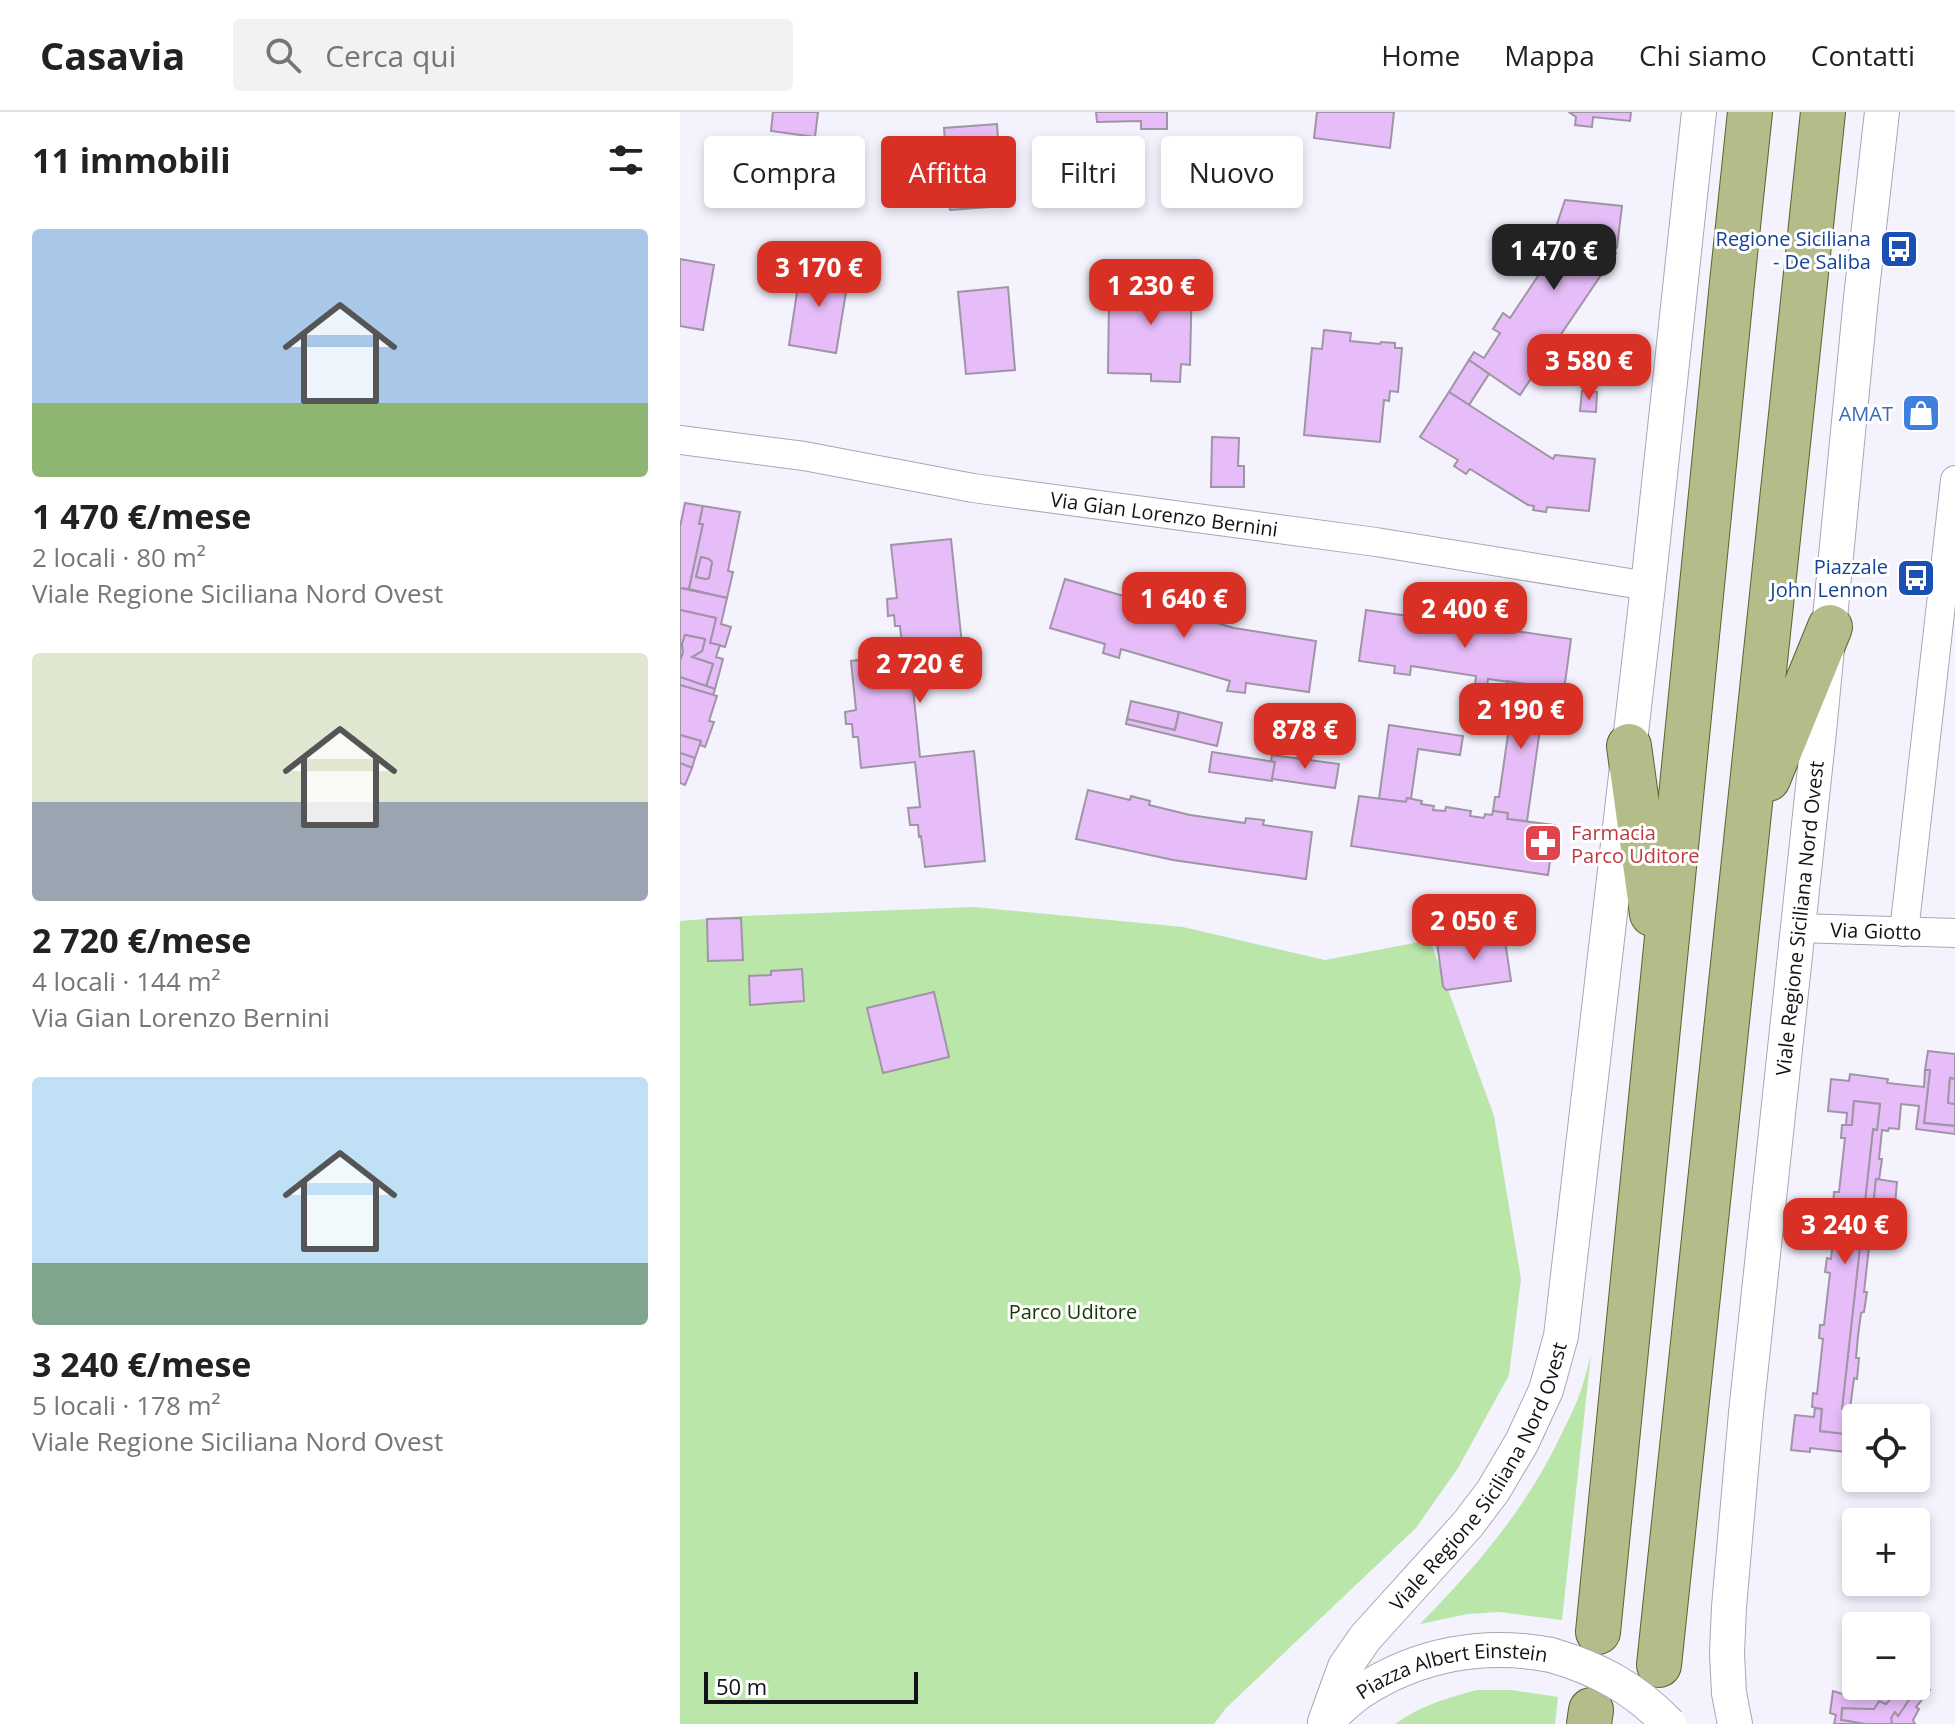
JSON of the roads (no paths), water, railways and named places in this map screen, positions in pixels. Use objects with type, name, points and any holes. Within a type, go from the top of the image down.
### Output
[{"type":"main road","points":[[1598,1632],[1750,112]]},
{"type":"main road","points":[[1659,1665],[1823,112]]},
{"type":"main road","points":[[1749,825],[1830,627]]},
{"type":"main road","points":[[1629,746],[1662,988]]},
{"type":"street","name":"Viale Regione Siciliana Nord Ovest","points":[[1324,1723],[1345,1667],[1365,1638],[1468,1524],[1493,1491],[1522,1442],[1546,1390],[1561,1336],[1648,586],[1699,112]]},
{"type":"street","name":"Viale Regione Siciliana Nord Ovest","points":[[1735,1724],[1727,1666],[1729,1607],[1746,1413],[1882,112]]},
{"type":"street","name":"Via Gian Lorenzo Bernini","points":[[680,440],[804,456],[973,488],[1376,542],[1648,586]]},
{"type":"street","points":[[1904,932],[1955,480]]},
{"type":"street","name":"Via Giotto","points":[[1798,928],[1955,933]]},
{"type":"street","name":"Piazza Albert Einstein","points":[[1324,1723],[1357,1694],[1417,1663],[1475,1650],[1506,1649],[1551,1655],[1610,1677],[1649,1703],[1669,1724]]},
{"type":"place","name":"Regione Siciliana - De Saliba","points":[[1899,249]]},
{"type":"place","name":"AMAT","points":[[1921,413]]},
{"type":"place","name":"Piazzale John Lennon","points":[[1916,578]]},
{"type":"place","name":"Farmacia Parco Uditore","points":[[1543,843]]},
{"type":"park label","name":"Parco Uditore","points":[[1073,1311]]}]
